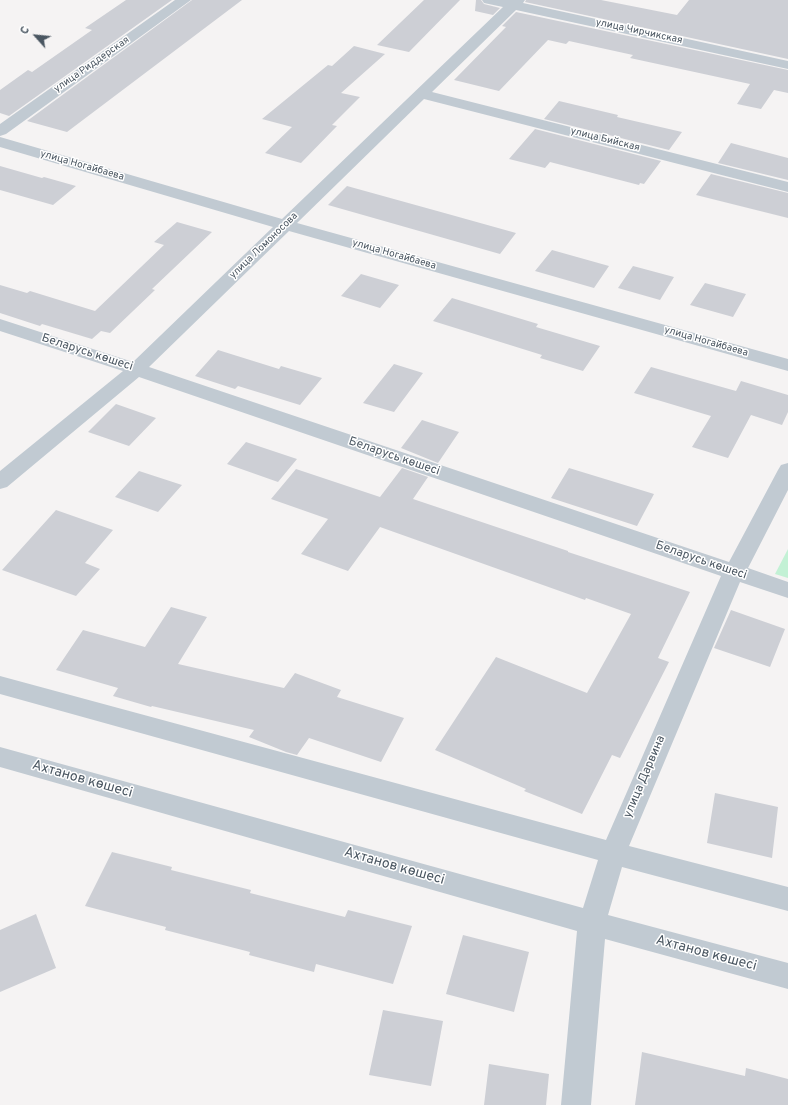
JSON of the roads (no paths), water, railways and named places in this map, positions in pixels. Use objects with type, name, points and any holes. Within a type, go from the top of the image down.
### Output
[{"type":"street","name":"улица Риддерская","points":[[0,131],[184,0]]},
{"type":"street","name":"улица Чирчикская","points":[[489,0],[515,3],[788,65]]},
{"type":"street","name":"улица Ломоносова","points":[[0,482],[136,369],[515,3]]},
{"type":"street","name":"улица Бийская","points":[[422,94],[788,187]]},
{"type":"street","name":"улица Ногайбаева","points":[[0,142],[285,225],[788,365]]},
{"type":"street","name":"Беларусь көшесі","points":[[0,325],[136,369],[788,590]]},
{"type":"street","name":"улица Дарвина","points":[[576,1105],[592,923],[613,853],[734,572],[788,470]]},
{"type":"street","points":[[0,685],[613,853],[788,899]]},
{"type":"street","name":"Ахтанов көшесі","points":[[0,757],[592,923],[788,976]]}]
